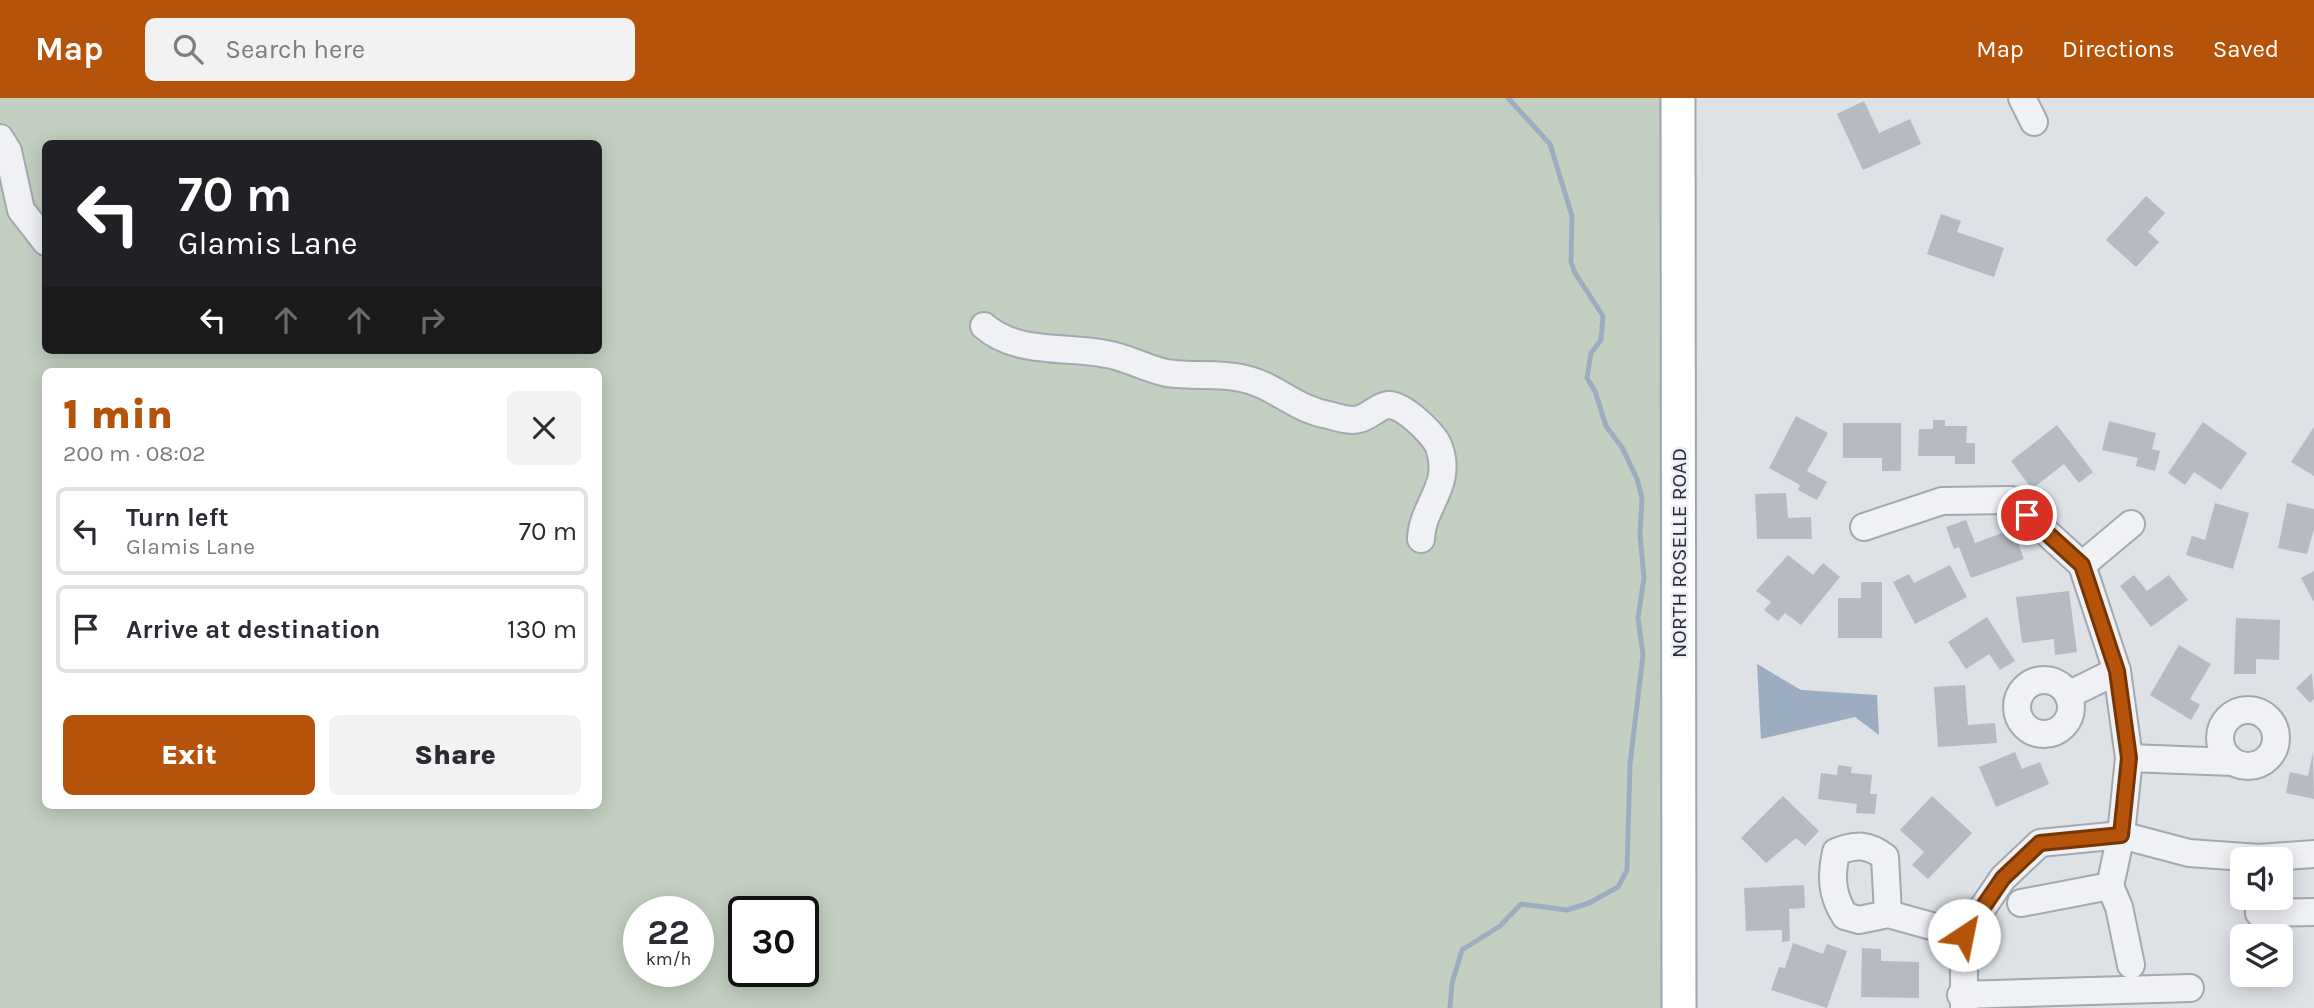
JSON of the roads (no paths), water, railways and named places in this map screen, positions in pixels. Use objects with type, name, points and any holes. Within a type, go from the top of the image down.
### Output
[{"type":"main road","name":"NORTH ROSELLE ROAD","points":[[1678,98],[1679,1008]]},
{"type":"street","points":[[2022,98],[2034,122]]},
{"type":"street","points":[[0,138],[8,151],[21,210],[42,237]]},
{"type":"street","points":[[984,327],[1004,339],[1063,351],[1108,354],[1166,373],[1248,379],[1264,384],[1299,408],[1325,415],[1354,420],[1387,405],[1397,407],[1430,434],[1441,452],[1441,484],[1423,525],[1421,539]]},
{"type":"street","points":[[1864,527],[1942,501],[2011,500],[2082,565],[2117,671],[2129,758],[2121,835],[2110,886],[2119,907],[2131,965]]},
{"type":"street","points":[[2082,565],[2131,524]]},
{"type":"street","points":[[2068,695],[2117,671]]},
{"type":"street","points":[[2129,758],[2233,762]]},
{"type":"street","points":[[2190,988],[1962,1002],[1964,935],[2003,878],[2040,843],[2121,835],[2189,853],[2230,857]]},
{"type":"street","points":[[2293,856],[2314,854]]},
{"type":"street","points":[[2021,903],[2110,886]]},
{"type":"street","points":[[2259,910],[2259,913],[2314,912]]},
{"type":"street","points":[[1888,914],[1964,935]]},
{"type":"water","points":[[1757,664],[1801,690],[1877,695],[1879,735],[1855,717],[1761,739]]},
{"type":"waterway","points":[[1450,1008],[1452,983],[1462,950],[1500,926],[1521,904],[1567,910],[1589,903],[1618,887],[1627,870],[1630,764],[1643,655],[1638,618],[1644,578],[1640,535],[1642,498],[1637,479],[1623,449],[1606,426],[1595,391],[1587,378],[1591,353],[1601,340],[1603,316],[1575,273],[1571,262],[1572,216],[1550,144],[1508,98]]}]
